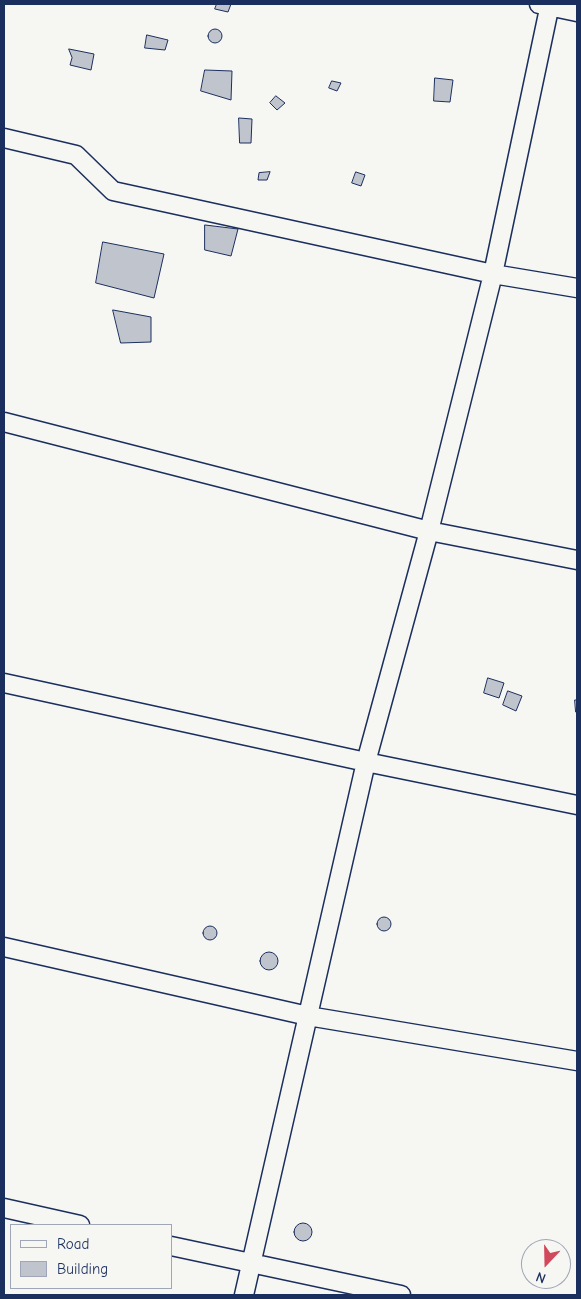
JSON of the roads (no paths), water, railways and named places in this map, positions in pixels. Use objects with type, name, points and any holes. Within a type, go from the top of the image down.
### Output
[{"type":"street","points":[[244,1295],[366,762],[429,532],[493,274],[546,5],[577,12]]},
{"type":"street","points":[[4,138],[76,154],[113,191],[493,274],[577,288]]},
{"type":"street","points":[[4,422],[429,532],[577,560]]},
{"type":"street","points":[[4,683],[366,762],[577,805]]},
{"type":"street","points":[[4,947],[308,1016],[577,1060]]},
{"type":"street","points":[[4,1208],[76,1224]]},
{"type":"street","points":[[172,1246],[402,1295]]}]
